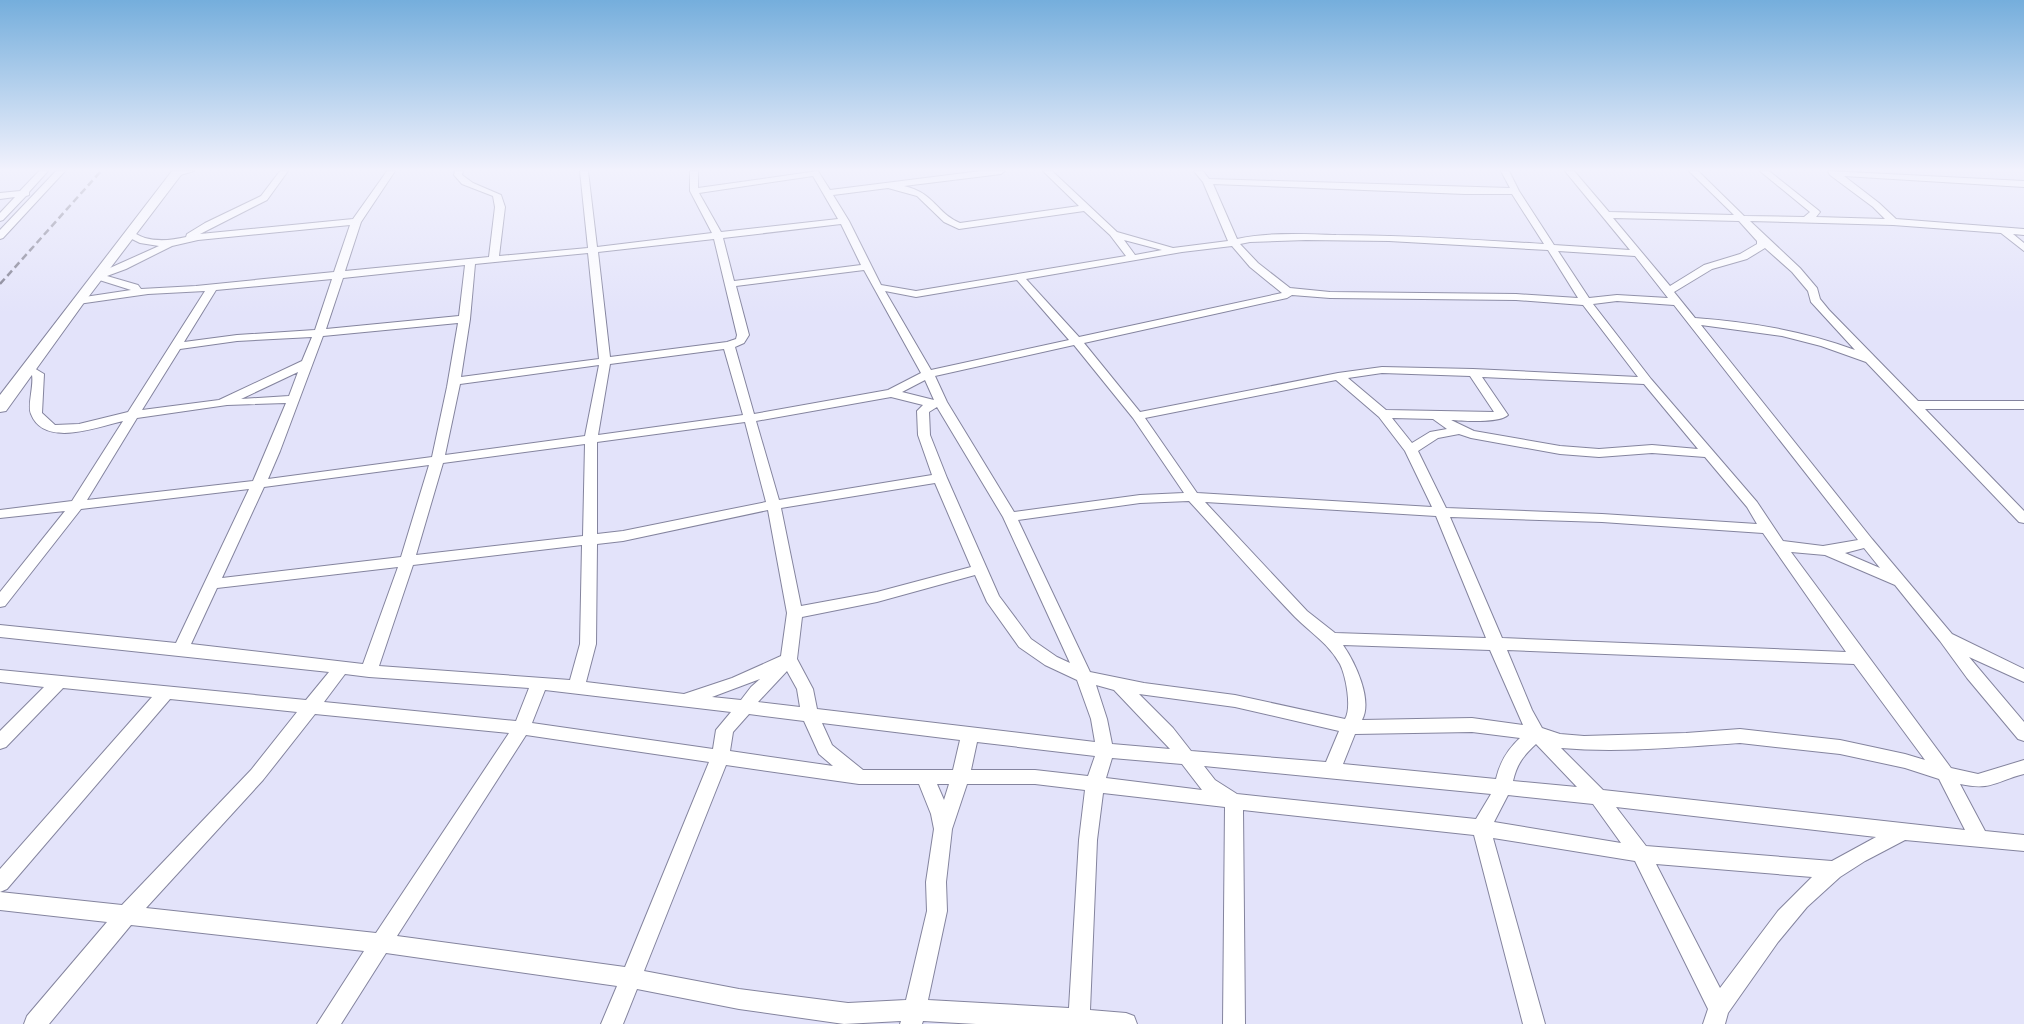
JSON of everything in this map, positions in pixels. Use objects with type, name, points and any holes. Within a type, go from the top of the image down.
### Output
[{"type":"street","points":[[0,236],[16,219]]},
{"type":"street","points":[[0,407],[78,301],[142,219]]},
{"type":"street","points":[[182,241],[221,219]]},
{"type":"street","points":[[182,649],[259,484],[319,333],[358,219]]},
{"type":"street","points":[[494,260],[499,219]]},
{"type":"street","points":[[576,687],[588,644],[591,439],[605,362],[589,219]]},
{"type":"street","points":[[454,381],[729,345],[740,341],[742,335],[731,284],[718,236],[708,219]]},
{"type":"street","points":[[946,219],[959,226],[1010,219]]},
{"type":"street","points":[[1098,219],[1113,233],[1133,258]]},
{"type":"street","points":[[1223,219],[1234,243],[1254,266],[1286,291],[1330,295],[1516,297],[1586,302],[1617,298],[1678,302]]},
{"type":"street","points":[[1532,219],[1586,302],[1647,382],[1752,505],[1778,545],[1859,658],[1945,774],[1980,838]]},
{"type":"street","points":[[1610,219],[1867,542],[1946,637],[1973,674],[2024,734]]},
{"type":"street","points":[[1742,219],[1762,240],[1796,270],[1813,290],[1815,300],[1825,312],[2024,519]]},
{"type":"street","points":[[1766,219],[1893,222],[2024,232]]},
{"type":"street","points":[[1841,219],[1850,221]]},
{"type":"street","points":[[1890,219],[1893,222]]},
{"type":"street","points":[[78,301],[138,292],[213,287],[593,250],[844,221],[877,287],[897,306],[928,374],[937,403],[1010,517],[1084,676],[1099,719],[1105,750],[1095,784],[1088,840],[1079,1021]]},
{"type":"street","points":[[97,276],[122,267],[170,244],[198,237],[356,222]]},
{"type":"street","points":[[2003,230],[2024,248]]},
{"type":"street","points":[[1113,233],[1149,244],[1182,249]]},
{"type":"street","points":[[129,234],[143,240],[170,244]]},
{"type":"street","points":[[877,287],[916,294],[1257,238],[1344,237],[1638,253]]},
{"type":"street","points":[[1668,291],[1708,267],[1758,250],[1762,246],[1762,240]]},
{"type":"street","points":[[369,670],[437,461],[465,319],[470,262]]},
{"type":"street","points":[[731,284],[867,267]]},
{"type":"street","points":[[97,276],[134,287],[138,292]]},
{"type":"street","points":[[1018,277],[1077,342],[1137,416],[1193,497],[1296,608],[1331,639],[1348,664],[1354,683],[1357,714],[1349,727],[1332,770]]},
{"type":"street","points":[[0,602],[76,506],[213,287]]},
{"type":"street","points":[[0,514],[259,484],[750,418],[891,393],[928,374],[1287,295],[1286,291]]},
{"type":"street","points":[[897,306],[916,294]]},
{"type":"street","points":[[177,346],[237,338],[319,333],[465,319]]},
{"type":"street","points":[[1692,320],[1758,327],[1794,334],[1840,348],[1873,361]]},
{"type":"street","points":[[612,1024],[720,758],[724,730],[757,691],[789,659],[796,613],[774,505],[729,345]]},
{"type":"street","points":[[222,403],[306,364]]},
{"type":"street","points":[[29,368],[38,374],[36,413],[51,428],[60,430],[79,428],[133,415],[222,403],[293,399]]},
{"type":"street","points":[[1137,416],[1338,376],[1382,370],[1472,372],[1647,382]]},
{"type":"street","points":[[1383,414],[1434,414],[1484,417],[1502,415],[1472,372]]},
{"type":"street","points":[[1338,376],[1383,414],[1411,450],[1441,512],[1495,642],[1536,733],[1598,797],[1641,854],[1716,1016]]},
{"type":"street","points":[[891,393],[937,403]]},
{"type":"street","points":[[937,403],[923,411],[924,435],[940,478],[992,598],[1025,643],[1051,661],[1084,676],[1118,684],[1235,700],[1349,727],[1472,725],[1536,733],[1560,741],[1584,743],[1686,740],[1740,736],[1840,747],[1905,761],[1945,774],[1978,781],[2024,767]]},
{"type":"street","points":[[1916,405],[2024,405]]},
{"type":"street","points":[[1434,414],[1460,430],[1560,450],[1600,453],[1652,449],[1710,454]]},
{"type":"street","points":[[1411,450],[1434,435],[1460,430]]},
{"type":"street","points":[[211,584],[623,536],[774,505],[940,478]]},
{"type":"street","points":[[1010,517],[1140,499],[1193,497],[1441,512],[1602,518],[1767,529]]},
{"type":"street","points":[[1778,545],[1802,550],[1828,552],[1850,548],[1867,542]]},
{"type":"street","points":[[1828,552],[1901,582]]},
{"type":"street","points":[[796,613],[877,597],[980,569]]},
{"type":"street","points":[[0,631],[182,649],[341,668],[539,683],[1105,750],[1332,770],[1598,797],[2024,844]]},
{"type":"street","points":[[1946,637],[1984,658],[2024,676]]},
{"type":"street","points":[[1331,639],[1495,642],[1655,652],[1859,658]]},
{"type":"street","points":[[685,700],[738,682],[789,659]]},
{"type":"street","points":[[789,659],[805,688],[810,714],[825,749],[859,777]]},
{"type":"street","points":[[35,1024],[126,915],[257,774],[341,668]]},
{"type":"street","points":[[0,676],[522,728],[859,777],[1034,777],[1234,802],[1480,828],[1641,854],[1835,870]]},
{"type":"street","points":[[0,742],[58,683]]},
{"type":"street","points":[[328,1024],[522,728],[539,683]]},
{"type":"street","points":[[1118,684],[1167,734],[1210,785],[1234,802]]},
{"type":"street","points":[[0,883],[167,692]]},
{"type":"street","points":[[1534,1024],[1480,828],[1503,788],[1508,765],[1515,753],[1536,733]]},
{"type":"street","points":[[912,1017],[930,949],[937,911],[936,882],[943,829],[960,777],[970,734]]},
{"type":"street","points":[[926,778],[940,814],[943,829]]},
{"type":"street","points":[[1234,802],[1234,1024]]},
{"type":"street","points":[[1716,1016],[1766,941],[1818,884],[1835,870],[1903,832]]},
{"type":"street","points":[[0,901],[381,943],[630,978],[738,1000],[848,1014],[1126,1024]]},
{"type":"railway","points":[[0,284],[58,219]]}]
